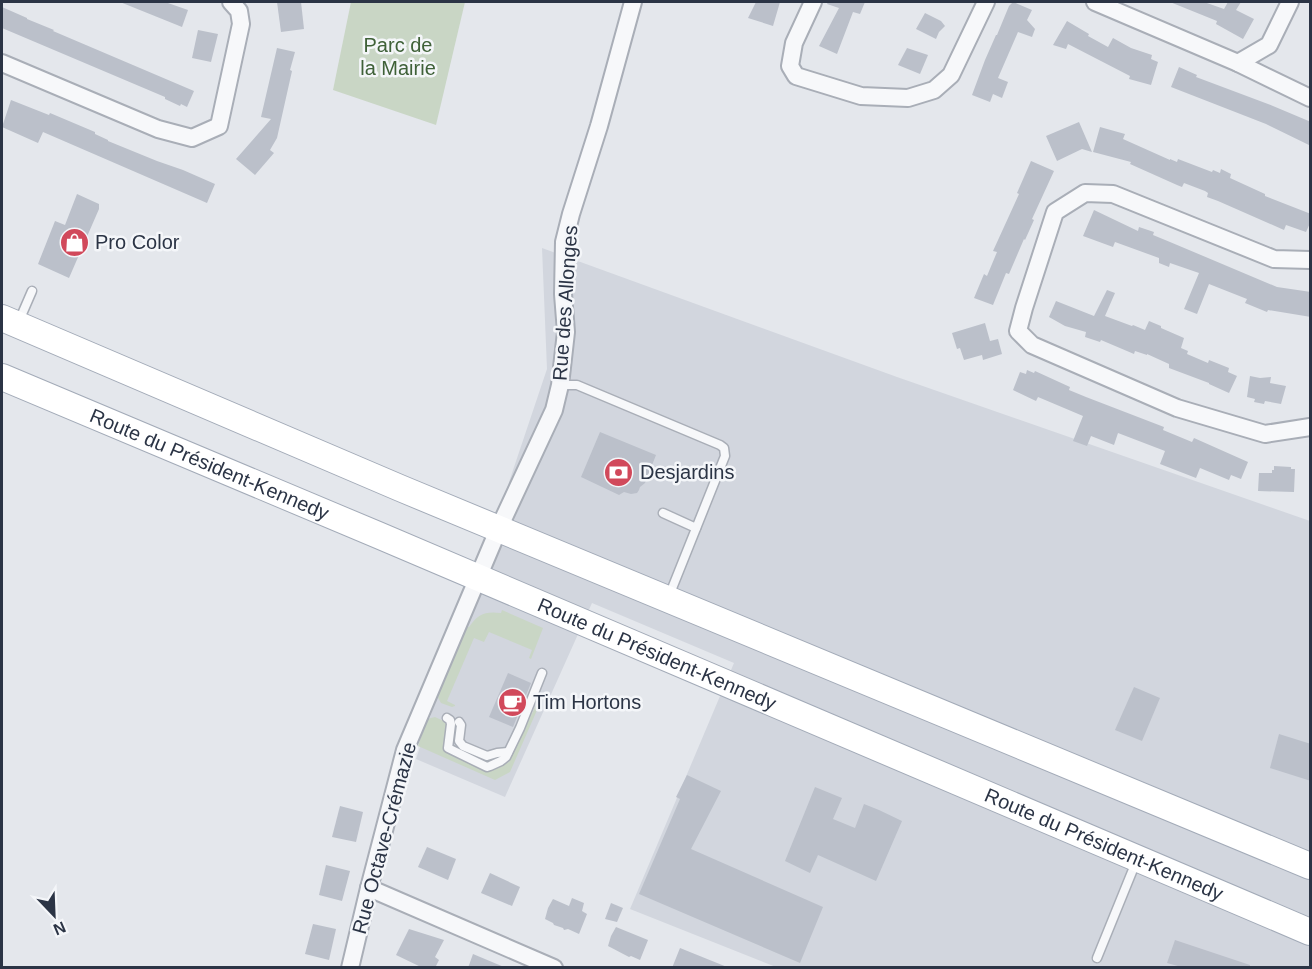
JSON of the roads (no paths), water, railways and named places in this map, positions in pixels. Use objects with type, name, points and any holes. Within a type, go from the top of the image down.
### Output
[{"type":"main road","points":[[10,321],[400,488],[1311,866]]},
{"type":"main road","name":"Route du Président-Kennedy","points":[[2,377],[1311,932]]},
{"type":"street","name":"Rue des Allonges","points":[[478,578],[554,410],[560,385],[566,332],[563,294],[564,242],[633,2]]},
{"type":"street","points":[[813,2],[794,43],[790,66],[796,76],[861,96],[908,98],[934,90],[951,75],[986,2]]},
{"type":"street","points":[[1095,2],[1238,63],[1311,98]]},
{"type":"street","points":[[1238,63],[1269,45],[1290,2]]},
{"type":"street","points":[[2,63],[158,129],[192,138],[219,126],[241,24],[235,6]]},
{"type":"street","points":[[1311,260],[1274,259],[1113,194],[1085,193],[1055,212],[1018,331],[1032,345],[1177,408],[1264,434],[1311,427]]},
{"type":"street","name":"Rue Octave-Crémazie","points":[[350,968],[405,750],[478,578]]},
{"type":"street","points":[[369,888],[554,968]]},
{"type":"lane","points":[[10,321],[32,291]]},
{"type":"lane","points":[[560,385],[577,385],[724,448],[725,456],[668,599]]},
{"type":"lane","points":[[663,513],[696,528]]},
{"type":"lane","points":[[447,717],[450,720],[447,748],[487,766],[501,761],[506,757],[542,673]]},
{"type":"lane","points":[[459,722],[461,729],[459,741],[463,746],[487,756],[508,752]]},
{"type":"lane","points":[[1097,958],[1138,859]]},
{"type":"place","name":"Pro Color","points":[[74,242]]},
{"type":"place","name":"Desjardins","points":[[619,472]]},
{"type":"place","name":"Tim Hortons","points":[[512,702]]},
{"type":"park label","name":"Parc de la Mairie","points":[[398,56]]}]
